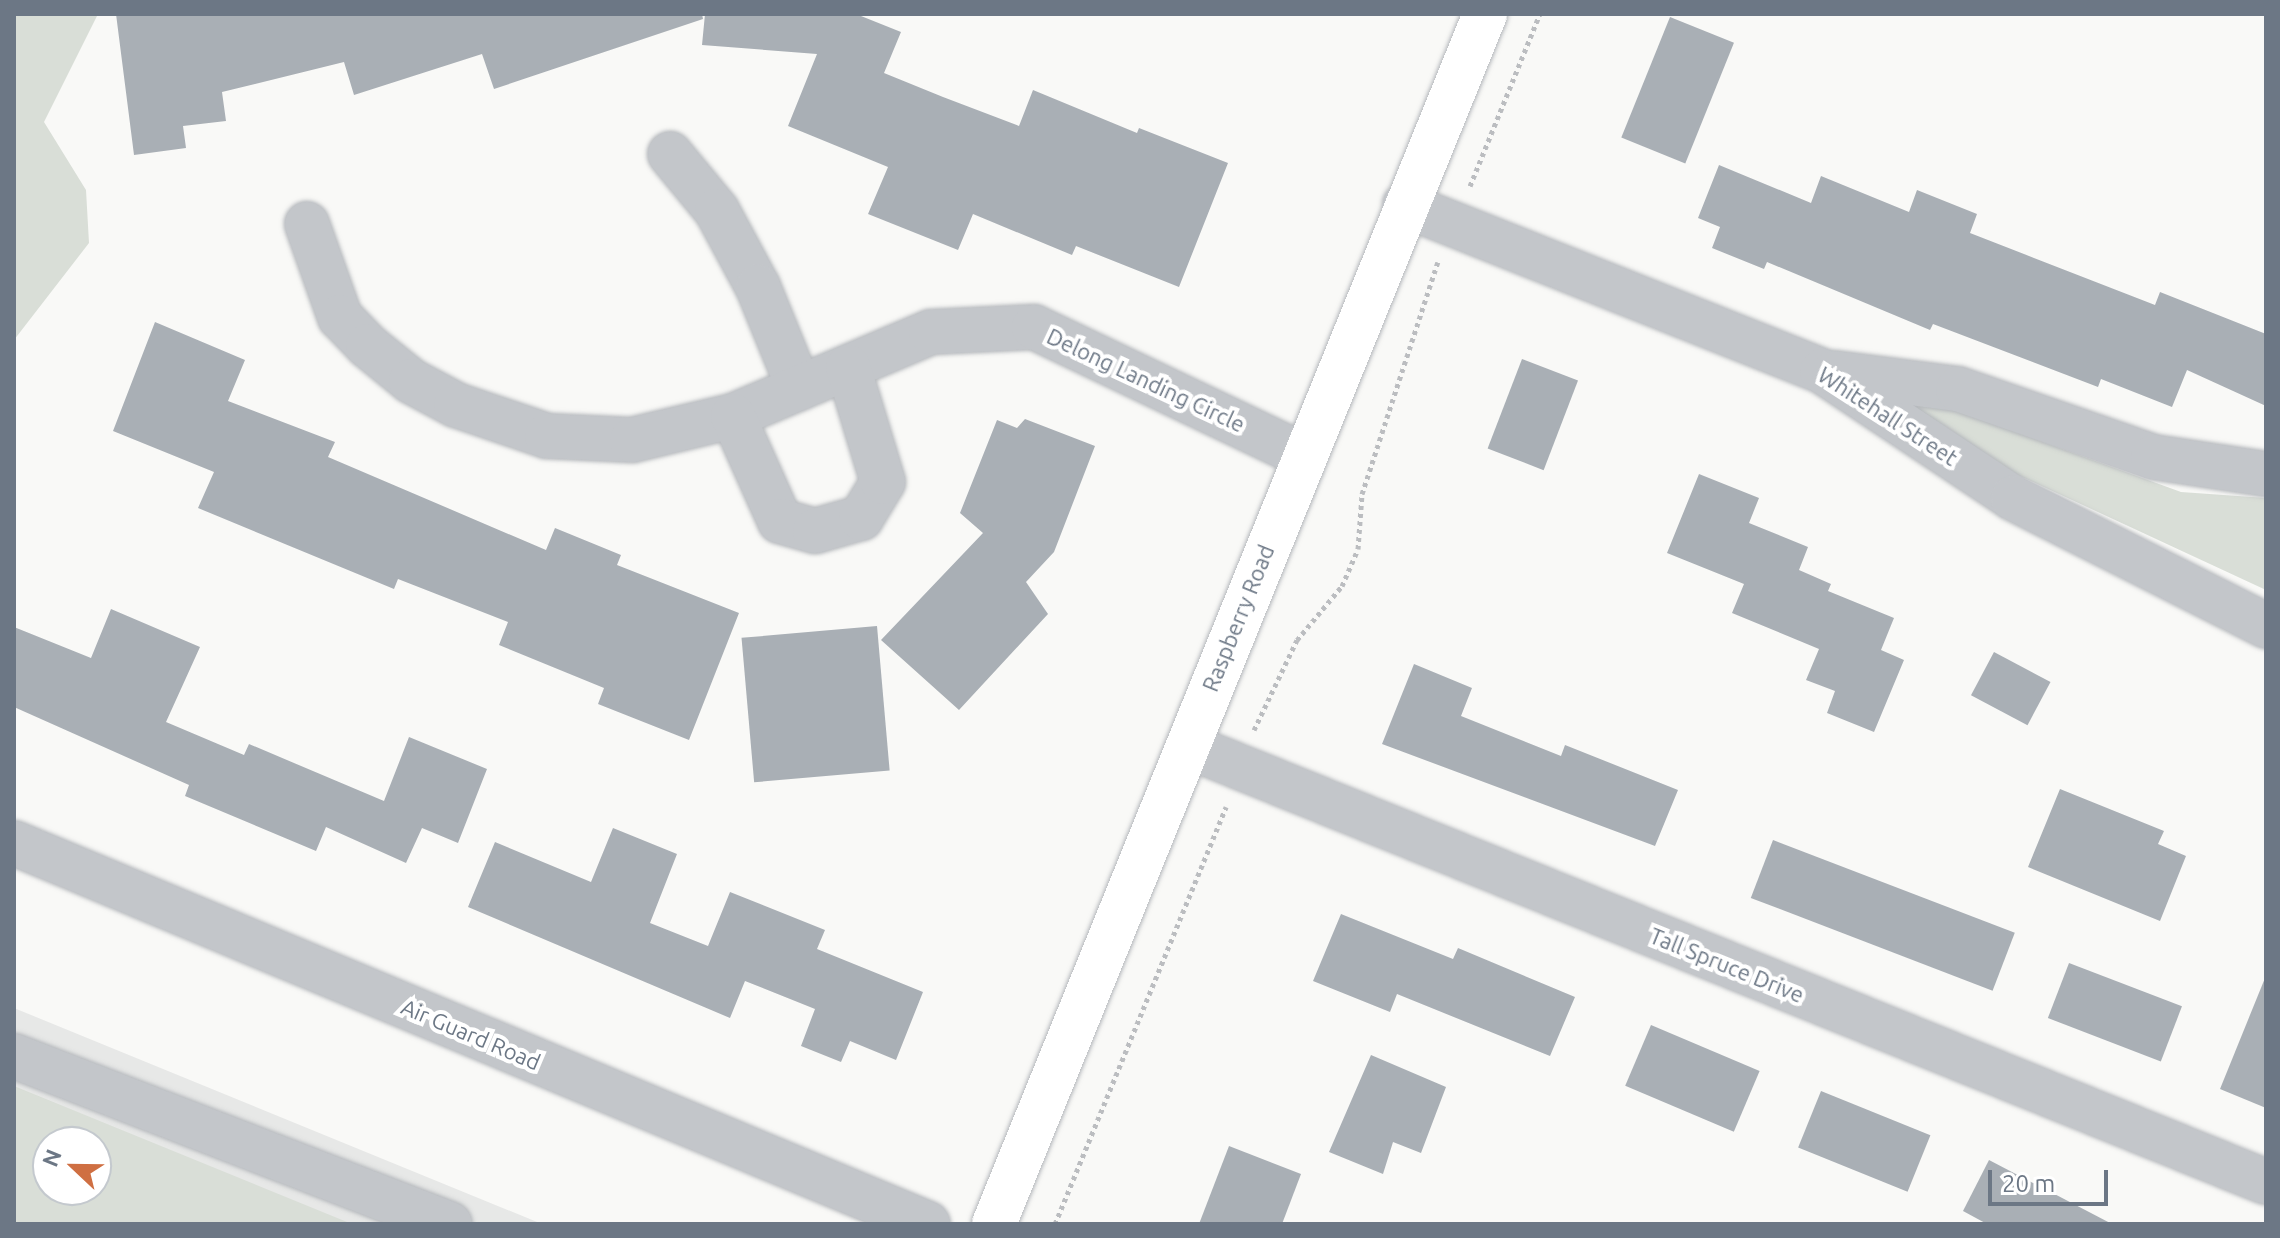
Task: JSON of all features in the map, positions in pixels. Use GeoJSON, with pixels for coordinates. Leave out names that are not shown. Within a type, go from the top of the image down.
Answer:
{"type":"FeatureCollection","features":[{"type":"Feature","properties":{"kind":"main road","name":"Raspberry Road"},"geometry":{"type":"LineString","coordinates":[[994,1224],[1302,455],[1485,14]]}},
{"type":"Feature","properties":{"kind":"street"},"geometry":{"type":"LineString","coordinates":[[670,154],[724,224],[758,287],[799,388]]}},
{"type":"Feature","properties":{"kind":"street","name":"Whitehall Street"},"geometry":{"type":"LineString","coordinates":[[1405,205],[1822,371],[2013,498],[2266,626]]}},
{"type":"Feature","properties":{"kind":"street","name":"Delong Landing Circle"},"geometry":{"type":"LineString","coordinates":[[307,224],[340,317],[411,381],[456,405],[547,436],[632,440],[733,416],[931,332],[1034,327],[1302,455]]}},
{"type":"Feature","properties":{"kind":"street"},"geometry":{"type":"LineString","coordinates":[[733,416],[780,521],[815,531],[861,518],[883,482],[848,367]]}},
{"type":"Feature","properties":{"kind":"street"},"geometry":{"type":"LineString","coordinates":[[1822,371],[1958,389],[2153,457],[2266,474]]}},
{"type":"Feature","properties":{"kind":"street","name":"Tall Spruce Drive"},"geometry":{"type":"LineString","coordinates":[[1188,746],[2266,1182]]}},
{"type":"Feature","properties":{"kind":"street","name":"Air Guard Road"},"geometry":{"type":"LineString","coordinates":[[14,843],[928,1224]]}},
{"type":"Feature","properties":{"kind":"street"},"geometry":{"type":"LineString","coordinates":[[14,1056],[450,1224]]}},
{"type":"Feature","properties":{"kind":"path"},"geometry":{"type":"LineString","coordinates":[[1055,1224],[1242,769],[1263,703],[1297,640],[1342,586],[1358,549],[1362,494],[1454,225],[1540,14]]}},
{"type":"Feature","properties":{"kind":"shaded area"},"geometry":{"type":"Polygon","coordinates":[[[14,14],[98,14],[44,122],[86,190],[89,243],[14,340],[14,14]]]}},
{"type":"Feature","properties":{"kind":"shaded area"},"geometry":{"type":"Polygon","coordinates":[[[1899,390],[2181,492],[2266,498],[2266,590],[1906,423],[1899,390]]]}},
{"type":"Feature","properties":{"kind":"shaded area"},"geometry":{"type":"Polygon","coordinates":[[[14,1008],[542,1224],[14,1224],[14,1008]]]}},
{"type":"Feature","properties":{"kind":"shaded area"},"geometry":{"type":"Polygon","coordinates":[[[14,1086],[112,1126],[32,1126],[32,1206],[112,1206],[112,1126],[352,1224],[14,1224],[14,1086]]]}},
{"type":"Feature","properties":{"kind":"building"},"geometry":{"type":"Polygon","coordinates":[[[116,14],[702,14],[703,19],[494,89],[482,54],[354,95],[344,62],[222,92],[226,121],[183,126],[186,148],[134,155],[116,14]]]}},
{"type":"Feature","properties":{"kind":"building"},"geometry":{"type":"Polygon","coordinates":[[[705,14],[856,14],[901,32],[884,73],[943,97],[1019,126],[1033,90],[1137,133],[1139,128],[1228,163],[1179,287],[1076,246],[1072,255],[973,214],[958,250],[868,214],[888,167],[788,126],[817,54],[702,45],[705,14]]]}},
{"type":"Feature","properties":{"kind":"building"},"geometry":{"type":"Polygon","coordinates":[[[1670,17],[1734,43],[1685,163],[1621,138],[1670,17]]]}},
{"type":"Feature","properties":{"kind":"building"},"geometry":{"type":"Polygon","coordinates":[[[1719,165],[1811,203],[1821,176],[1909,212],[1917,190],[1977,214],[1970,233],[2155,305],[2160,292],[2266,334],[2266,406],[2187,370],[2172,407],[2101,379],[2098,387],[1933,324],[1930,330],[1767,262],[1764,269],[1712,248],[1720,227],[1698,218],[1719,165]]]}},
{"type":"Feature","properties":{"kind":"building"},"geometry":{"type":"Polygon","coordinates":[[[155,322],[245,360],[228,401],[335,442],[328,457],[546,550],[555,528],[621,555],[617,565],[739,613],[689,740],[598,704],[604,688],[499,645],[508,622],[398,579],[394,589],[198,508],[214,472],[113,431],[155,322]]]}},
{"type":"Feature","properties":{"kind":"building"},"geometry":{"type":"Polygon","coordinates":[[[1522,359],[1578,381],[1544,470],[1488,449],[1522,359]]]}},
{"type":"Feature","properties":{"kind":"building"},"geometry":{"type":"Polygon","coordinates":[[[1025,419],[1095,446],[1054,552],[1026,582],[1048,614],[959,710],[881,640],[983,533],[960,513],[997,420],[1017,428],[1025,419]]]}},
{"type":"Feature","properties":{"kind":"building"},"geometry":{"type":"Polygon","coordinates":[[[1699,474],[1759,498],[1749,523],[1808,547],[1799,570],[1831,584],[1828,591],[1894,618],[1881,650],[1904,660],[1874,732],[1827,713],[1835,691],[1806,680],[1819,649],[1732,613],[1744,584],[1667,553],[1699,474]]]}},
{"type":"Feature","properties":{"kind":"building"},"geometry":{"type":"Polygon","coordinates":[[[111,609],[200,647],[166,722],[244,755],[249,744],[384,801],[409,737],[487,769],[458,843],[422,828],[406,863],[326,827],[316,851],[185,796],[189,785],[14,707],[14,627],[91,658],[111,609]]]}},
{"type":"Feature","properties":{"kind":"building"},"geometry":{"type":"Polygon","coordinates":[[[877,626],[890,770],[754,782],[742,638],[877,626]]]}},
{"type":"Feature","properties":{"kind":"building"},"geometry":{"type":"Polygon","coordinates":[[[1994,652],[2051,682],[2028,725],[1971,695],[1994,652]]]}},
{"type":"Feature","properties":{"kind":"building"},"geometry":{"type":"Polygon","coordinates":[[[1414,664],[1472,688],[1461,716],[1561,756],[1565,745],[1678,790],[1655,846],[1382,744],[1414,664]]]}},
{"type":"Feature","properties":{"kind":"building"},"geometry":{"type":"Polygon","coordinates":[[[2060,789],[2164,831],[2158,844],[2186,856],[2160,921],[2028,867],[2060,789]]]}},
{"type":"Feature","properties":{"kind":"building"},"geometry":{"type":"Polygon","coordinates":[[[613,828],[677,854],[650,923],[708,946],[730,892],[825,930],[817,949],[923,992],[896,1060],[850,1041],[841,1062],[801,1046],[815,1009],[745,981],[730,1018],[468,907],[495,842],[591,882],[613,828]]]}},
{"type":"Feature","properties":{"kind":"building"},"geometry":{"type":"Polygon","coordinates":[[[1773,840],[2015,933],[1993,991],[1751,898],[1773,840]]]}},
{"type":"Feature","properties":{"kind":"building"},"geometry":{"type":"Polygon","coordinates":[[[1341,914],[1453,959],[1458,948],[1575,997],[1550,1056],[1397,994],[1390,1012],[1313,981],[1341,914]]]}},
{"type":"Feature","properties":{"kind":"building"},"geometry":{"type":"Polygon","coordinates":[[[2069,963],[2182,1006],[2161,1061],[2048,1018],[2069,963]]]}},
{"type":"Feature","properties":{"kind":"building"},"geometry":{"type":"Polygon","coordinates":[[[2266,978],[2266,1108],[2220,1089],[2266,978]]]}},
{"type":"Feature","properties":{"kind":"building"},"geometry":{"type":"Polygon","coordinates":[[[1651,1025],[1760,1071],[1734,1132],[1625,1086],[1651,1025]]]}},
{"type":"Feature","properties":{"kind":"building"},"geometry":{"type":"Polygon","coordinates":[[[1371,1055],[1446,1087],[1421,1153],[1393,1142],[1383,1174],[1329,1152],[1371,1055]]]}},
{"type":"Feature","properties":{"kind":"building"},"geometry":{"type":"Polygon","coordinates":[[[1821,1091],[1930,1135],[1908,1192],[1798,1148],[1821,1091]]]}},
{"type":"Feature","properties":{"kind":"building"},"geometry":{"type":"Polygon","coordinates":[[[1229,1146],[1301,1174],[1282,1224],[1199,1224],[1229,1146]]]}},
{"type":"Feature","properties":{"kind":"building"},"geometry":{"type":"Polygon","coordinates":[[[1989,1160],[2112,1224],[1987,1224],[1963,1211],[1989,1160]]]}}]}
